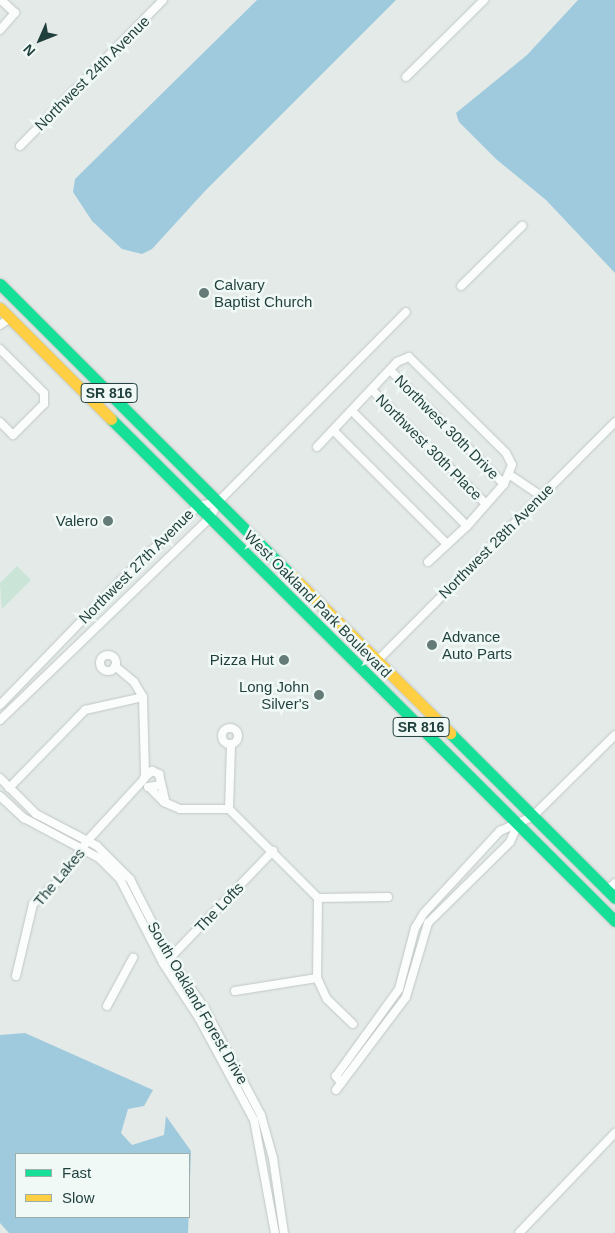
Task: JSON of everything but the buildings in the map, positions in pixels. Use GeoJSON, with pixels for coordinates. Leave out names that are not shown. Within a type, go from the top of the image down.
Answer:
{"type":"FeatureCollection","features":[{"type":"Feature","properties":{"kind":"main road","name":"West Oakland Park Boulevard"},"geometry":{"type":"LineString","coordinates":[[0,284],[533,816],[612,890]]}},
{"type":"Feature","properties":{"kind":"main road"},"geometry":{"type":"LineString","coordinates":[[3,311],[16,300]]}},
{"type":"Feature","properties":{"kind":"main road"},"geometry":{"type":"LineString","coordinates":[[3,311],[18,308],[30,315]]}},
{"type":"Feature","properties":{"kind":"main road","name":"West Oakland Park Boulevard"},"geometry":{"type":"LineString","coordinates":[[3,311],[615,921]]}},
{"type":"Feature","properties":{"kind":"main road"},"geometry":{"type":"LineString","coordinates":[[354,660],[365,664],[377,660]]}},
{"type":"Feature","properties":{"kind":"main road"},"geometry":{"type":"LineString","coordinates":[[369,675],[398,682]]}},
{"type":"Feature","properties":{"kind":"street"},"geometry":{"type":"LineString","coordinates":[[0,30],[15,13],[1,0]]}},
{"type":"Feature","properties":{"kind":"street","name":"Northwest 24th Avenue"},"geometry":{"type":"LineString","coordinates":[[20,146],[164,0]]}},
{"type":"Feature","properties":{"kind":"street"},"geometry":{"type":"LineString","coordinates":[[406,77],[484,0]]}},
{"type":"Feature","properties":{"kind":"street"},"geometry":{"type":"LineString","coordinates":[[461,286],[522,226]]}},
{"type":"Feature","properties":{"kind":"street"},"geometry":{"type":"LineString","coordinates":[[0,325],[3,311]]}},
{"type":"Feature","properties":{"kind":"street"},"geometry":{"type":"LineString","coordinates":[[0,720],[210,518],[218,502],[406,312]]}},
{"type":"Feature","properties":{"kind":"street"},"geometry":{"type":"LineString","coordinates":[[0,349],[44,392],[44,404],[13,435],[0,422]]}},
{"type":"Feature","properties":{"kind":"street"},"geometry":{"type":"LineString","coordinates":[[317,447],[373,391],[397,362],[409,357],[506,453],[512,465],[510,475],[504,484],[467,526],[428,562]]}},
{"type":"Feature","properties":{"kind":"street","name":"Northwest 30th Drive"},"geometry":{"type":"LineString","coordinates":[[390,370],[504,484]]}},
{"type":"Feature","properties":{"kind":"street","name":"Northwest 30th Place"},"geometry":{"type":"LineString","coordinates":[[373,391],[486,504]]}},
{"type":"Feature","properties":{"kind":"street"},"geometry":{"type":"LineString","coordinates":[[353,412],[467,526]]}},
{"type":"Feature","properties":{"kind":"street","name":"Northwest 28th Avenue"},"geometry":{"type":"LineString","coordinates":[[377,660],[615,422]]}},
{"type":"Feature","properties":{"kind":"street"},"geometry":{"type":"LineString","coordinates":[[334,431],[447,544]]}},
{"type":"Feature","properties":{"kind":"street"},"geometry":{"type":"LineString","coordinates":[[510,475],[541,496]]}},
{"type":"Feature","properties":{"kind":"street","name":"Northwest 27th Avenue"},"geometry":{"type":"LineString","coordinates":[[0,705],[198,506],[218,502]]}},
{"type":"Feature","properties":{"kind":"street"},"geometry":{"type":"LineString","coordinates":[[115,666],[134,682],[143,697],[147,780],[170,805],[186,810],[229,809],[318,898],[317,978],[327,999],[353,1024]]}},
{"type":"Feature","properties":{"kind":"street"},"geometry":{"type":"LineString","coordinates":[[9,788],[85,710],[143,697]]}},
{"type":"Feature","properties":{"kind":"street"},"geometry":{"type":"LineString","coordinates":[[518,824],[510,842],[464,885],[427,926],[417,970],[406,997],[339,1087],[336,1076],[399,989],[418,921],[500,831],[533,816],[615,736]]}},
{"type":"Feature","properties":{"kind":"street"},"geometry":{"type":"LineString","coordinates":[[229,809],[231,745]]}},
{"type":"Feature","properties":{"kind":"street"},"geometry":{"type":"LineString","coordinates":[[147,780],[160,776],[160,786],[170,805]]}},
{"type":"Feature","properties":{"kind":"street","name":"South Oakland Forest Drive"},"geometry":{"type":"LineString","coordinates":[[0,778],[41,817],[86,844]]}},
{"type":"Feature","properties":{"kind":"street","name":"The Lakes"},"geometry":{"type":"LineString","coordinates":[[16,976],[33,904],[60,879],[86,844],[131,794],[147,780],[160,786]]}},
{"type":"Feature","properties":{"kind":"street","name":"South Oakland Forest Drive"},"geometry":{"type":"LineString","coordinates":[[0,796],[24,818],[108,854],[130,879],[166,961],[260,1126],[275,1233]]}},
{"type":"Feature","properties":{"kind":"street","name":"The Lofts"},"geometry":{"type":"LineString","coordinates":[[166,961],[273,851]]}},
{"type":"Feature","properties":{"kind":"street"},"geometry":{"type":"LineString","coordinates":[[318,898],[388,897]]}},
{"type":"Feature","properties":{"kind":"street"},"geometry":{"type":"LineString","coordinates":[[418,921],[427,926]]}},
{"type":"Feature","properties":{"kind":"street"},"geometry":{"type":"LineString","coordinates":[[411,945],[421,947]]}},
{"type":"Feature","properties":{"kind":"street"},"geometry":{"type":"LineString","coordinates":[[107,1006],[134,958]]}},
{"type":"Feature","properties":{"kind":"street","name":"South Oakland Forest Drive"},"geometry":{"type":"LineString","coordinates":[[166,961],[205,1009],[221,1039],[260,1126],[273,1158],[284,1233]]}},
{"type":"Feature","properties":{"kind":"street"},"geometry":{"type":"LineString","coordinates":[[236,991],[317,978]]}},
{"type":"Feature","properties":{"kind":"street"},"geometry":{"type":"LineString","coordinates":[[213,1043],[221,1039]]}},
{"type":"Feature","properties":{"kind":"street"},"geometry":{"type":"LineString","coordinates":[[519,1233],[615,1133]]}},
{"type":"Feature","properties":{"kind":"green space"},"geometry":{"type":"Polygon","coordinates":[[[17,566],[31,580],[2,609],[0,583],[17,566]]]}},
{"type":"Feature","properties":{"kind":"water"},"geometry":{"type":"Polygon","coordinates":[[[257,0],[396,0],[205,191],[152,249],[142,254],[122,249],[92,221],[73,192],[75,179],[257,0]]]}},
{"type":"Feature","properties":{"kind":"water"},"geometry":{"type":"Polygon","coordinates":[[[578,0],[615,0],[615,273],[546,200],[496,159],[459,122],[456,113],[527,55],[578,0]]]}},
{"type":"Feature","properties":{"kind":"water"},"geometry":{"type":"Polygon","coordinates":[[[25,1033],[153,1090],[144,1106],[128,1109],[121,1133],[132,1145],[164,1135],[166,1116],[191,1151],[190,1178],[190,1153],[15,1153],[15,1218],[189,1218],[188,1233],[9,1233],[0,1223],[0,1035],[25,1033]]]}},
{"type":"Feature","properties":{"kind":"traffic: fast"},"geometry":{"type":"LineString","coordinates":[[0,284],[290,574]]}},
{"type":"Feature","properties":{"kind":"traffic: fast"},"geometry":{"type":"LineString","coordinates":[[111,419],[615,921]]}},
{"type":"Feature","properties":{"kind":"traffic: fast"},"geometry":{"type":"LineString","coordinates":[[450,733],[615,898]]}},
{"type":"Feature","properties":{"kind":"traffic: slow"},"geometry":{"type":"LineString","coordinates":[[0,308],[111,419]]}},
{"type":"Feature","properties":{"kind":"traffic: slow"},"geometry":{"type":"LineString","coordinates":[[290,574],[450,733]]}},
{"type":"Feature","properties":{"kind":"place","name":"Calvary Baptist Church"},"geometry":{"type":"Point","coordinates":[204,293]}},
{"type":"Feature","properties":{"kind":"place","name":"Valero"},"geometry":{"type":"Point","coordinates":[108,521]}},
{"type":"Feature","properties":{"kind":"place","name":"Advance Auto Parts"},"geometry":{"type":"Point","coordinates":[432,645]}},
{"type":"Feature","properties":{"kind":"place","name":"Pizza Hut"},"geometry":{"type":"Point","coordinates":[284,660]}},
{"type":"Feature","properties":{"kind":"place","name":"Long John Silver's"},"geometry":{"type":"Point","coordinates":[319,695]}}]}
